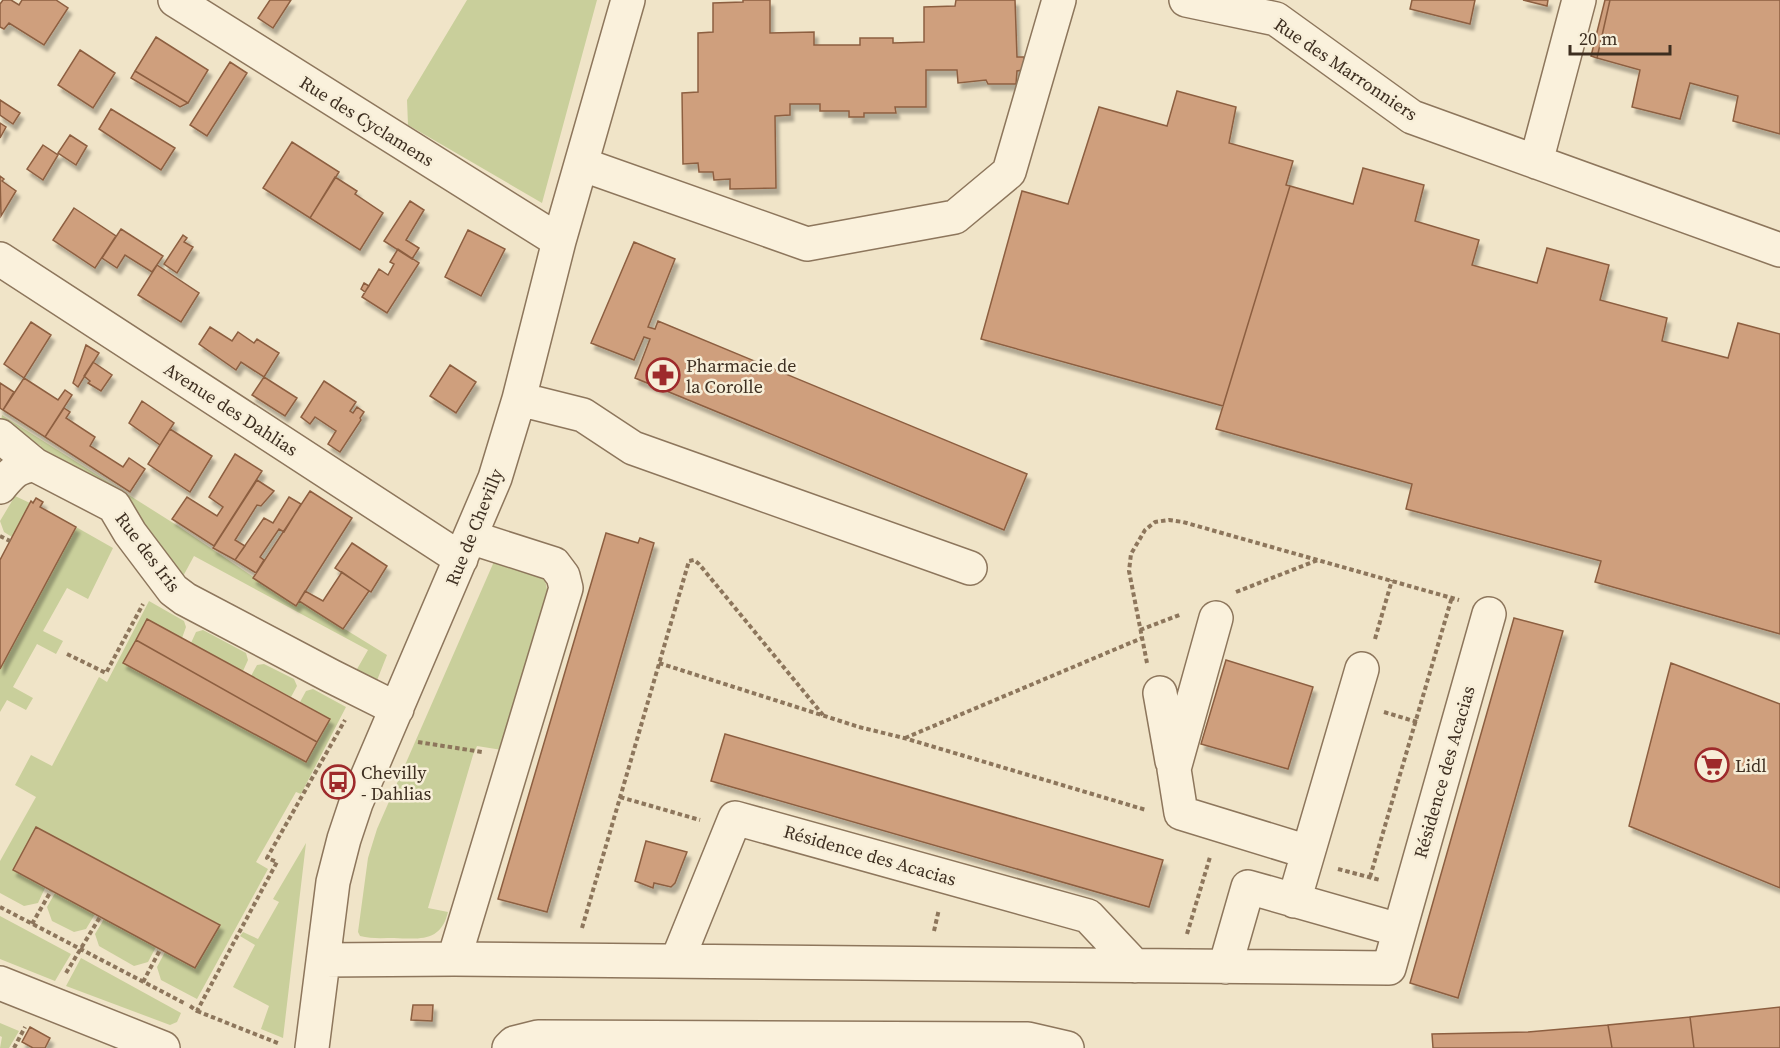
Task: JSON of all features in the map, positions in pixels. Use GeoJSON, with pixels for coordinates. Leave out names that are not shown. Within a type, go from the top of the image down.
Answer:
{"type":"FeatureCollection","features":[{"type":"Feature","properties":{"kind":"street","name":"Rue des Cyclamens"},"geometry":{"type":"LineString","coordinates":[[175,0],[559,241]]}},
{"type":"Feature","properties":{"kind":"street","name":"Rue de Chevilly"},"geometry":{"type":"LineString","coordinates":[[312,1048],[333,882],[344,839],[356,803],[495,478],[519,399],[559,241],[628,0]]}},
{"type":"Feature","properties":{"kind":"street"},"geometry":{"type":"LineString","coordinates":[[581,164],[807,244],[955,217],[1009,172],[1059,0]]}},
{"type":"Feature","properties":{"kind":"street","name":"Rue des Marronniers"},"geometry":{"type":"LineString","coordinates":[[1186,0],[1276,19],[1412,117],[1780,250]]}},
{"type":"Feature","properties":{"kind":"street"},"geometry":{"type":"LineString","coordinates":[[1536,162],[1579,0]]}},
{"type":"Feature","properties":{"kind":"street","name":"Avenue des Dahlias"},"geometry":{"type":"LineString","coordinates":[[0,259],[466,548],[554,564],[563,576],[566,588],[454,959]]}},
{"type":"Feature","properties":{"kind":"street"},"geometry":{"type":"LineString","coordinates":[[519,399],[584,415],[633,448],[970,568]]}},
{"type":"Feature","properties":{"kind":"street","name":"Rue des Iris"},"geometry":{"type":"LineString","coordinates":[[0,436],[35,465],[114,506],[130,533],[173,590],[185,599],[331,676],[391,723]]}},
{"type":"Feature","properties":{"kind":"street"},"geometry":{"type":"LineString","coordinates":[[0,488],[12,472],[23,466],[35,465]]}},
{"type":"Feature","properties":{"kind":"street","name":"Résidence des Acacias"},"geometry":{"type":"LineString","coordinates":[[324,960],[454,959],[1389,968],[1489,614]]}},
{"type":"Feature","properties":{"kind":"street"},"geometry":{"type":"LineString","coordinates":[[1174,769],[1216,618]]}},
{"type":"Feature","properties":{"kind":"street"},"geometry":{"type":"LineString","coordinates":[[1294,901],[1362,669]]}},
{"type":"Feature","properties":{"kind":"street"},"geometry":{"type":"LineString","coordinates":[[1160,693],[1181,813],[1219,824],[1307,856]]}},
{"type":"Feature","properties":{"kind":"street","name":"Résidence des Acacias"},"geometry":{"type":"LineString","coordinates":[[730,829],[735,818],[1088,916],[1136,966]]}},
{"type":"Feature","properties":{"kind":"street"},"geometry":{"type":"LineString","coordinates":[[677,961],[730,829]]}},
{"type":"Feature","properties":{"kind":"street"},"geometry":{"type":"LineString","coordinates":[[1225,966],[1248,887],[1400,930]]}},
{"type":"Feature","properties":{"kind":"street"},"geometry":{"type":"LineString","coordinates":[[0,983],[163,1048]]}},
{"type":"Feature","properties":{"kind":"street"},"geometry":{"type":"LineString","coordinates":[[509,1048],[514,1043],[537,1037],[561,1037],[1028,1039],[1067,1048]]}},
{"type":"Feature","properties":{"kind":"path"},"geometry":{"type":"LineString","coordinates":[[1160,693],[1150,680],[1129,571],[1131,554],[1137,541],[1155,522],[1168,520],[1183,522],[1452,597],[1489,614]]}},
{"type":"Feature","properties":{"kind":"path"},"geometry":{"type":"LineString","coordinates":[[0,536],[10,541]]}},
{"type":"Feature","properties":{"kind":"path"},"geometry":{"type":"LineString","coordinates":[[572,960],[689,561],[694,560],[823,715]]}},
{"type":"Feature","properties":{"kind":"path"},"geometry":{"type":"LineString","coordinates":[[1362,669],[1369,660],[1392,580]]}},
{"type":"Feature","properties":{"kind":"path"},"geometry":{"type":"LineString","coordinates":[[67,654],[106,673],[147,597]]}},
{"type":"Feature","properties":{"kind":"path"},"geometry":{"type":"LineString","coordinates":[[1370,877],[1452,597]]}},
{"type":"Feature","properties":{"kind":"path"},"geometry":{"type":"LineString","coordinates":[[904,738],[1142,638]]}},
{"type":"Feature","properties":{"kind":"path"},"geometry":{"type":"LineString","coordinates":[[659,663],[823,715],[1169,816],[1181,813]]}},
{"type":"Feature","properties":{"kind":"path"},"geometry":{"type":"LineString","coordinates":[[1352,703],[1455,732]]}},
{"type":"Feature","properties":{"kind":"path"},"geometry":{"type":"LineString","coordinates":[[197,1011],[277,862],[267,858],[347,717]]}},
{"type":"Feature","properties":{"kind":"path"},"geometry":{"type":"LineString","coordinates":[[391,723],[515,757]]}},
{"type":"Feature","properties":{"kind":"path"},"geometry":{"type":"LineString","coordinates":[[620,797],[730,829]]}},
{"type":"Feature","properties":{"kind":"path"},"geometry":{"type":"LineString","coordinates":[[1178,966],[1219,824]]}},
{"type":"Feature","properties":{"kind":"path"},"geometry":{"type":"LineString","coordinates":[[1307,856],[1412,888]]}},
{"type":"Feature","properties":{"kind":"path"},"geometry":{"type":"LineString","coordinates":[[32,924],[51,891]]}},
{"type":"Feature","properties":{"kind":"path"},"geometry":{"type":"LineString","coordinates":[[0,907],[184,1003]]}},
{"type":"Feature","properties":{"kind":"path"},"geometry":{"type":"LineString","coordinates":[[50,1003],[100,917]]}},
{"type":"Feature","properties":{"kind":"path"},"geometry":{"type":"LineString","coordinates":[[143,982],[160,950]]}},
{"type":"Feature","properties":{"kind":"path"},"geometry":{"type":"LineString","coordinates":[[190,1006],[197,1011],[282,1045],[282,1048]]}},
{"type":"Feature","properties":{"kind":"green space"},"geometry":{"type":"Polygon","coordinates":[[[467,0],[597,0],[542,203],[408,125],[407,100],[467,0]]]}},
{"type":"Feature","properties":{"kind":"green space"},"geometry":{"type":"Polygon","coordinates":[[[2,415],[178,526],[295,605],[299,601],[387,655],[374,688],[353,676],[368,650],[194,556],[181,580],[37,455],[41,446],[0,427],[2,415]]]}},
{"type":"Feature","properties":{"kind":"green space"},"geometry":{"type":"Polygon","coordinates":[[[15,496],[30,503],[12,537],[4,532],[0,521],[15,496]]]}},
{"type":"Feature","properties":{"kind":"green space"},"geometry":{"type":"Polygon","coordinates":[[[76,527],[113,548],[88,599],[67,588],[43,631],[63,641],[56,654],[37,644],[13,687],[33,698],[26,710],[7,700],[0,712],[0,669],[76,527]]]}},
{"type":"Feature","properties":{"kind":"green space"},"geometry":{"type":"Polygon","coordinates":[[[496,557],[544,575],[548,594],[502,750],[477,746],[473,755],[428,908],[448,912],[445,922],[435,934],[428,937],[412,939],[360,936],[358,932],[368,858],[377,829],[496,557]]]}},
{"type":"Feature","properties":{"kind":"green space"},"geometry":{"type":"Polygon","coordinates":[[[149,601],[184,621],[186,627],[182,638],[147,619],[123,663],[306,762],[330,719],[300,702],[306,691],[313,689],[346,707],[301,794],[296,792],[256,862],[268,869],[197,999],[161,980],[157,967],[165,952],[195,968],[219,924],[36,827],[13,870],[45,888],[38,903],[24,906],[0,893],[0,861],[36,797],[15,785],[31,755],[52,766],[99,677],[107,682],[149,601]]]}},
{"type":"Feature","properties":{"kind":"green space"},"geometry":{"type":"Polygon","coordinates":[[[203,630],[246,653],[248,660],[243,671],[191,643],[196,632],[203,630]]]}},
{"type":"Feature","properties":{"kind":"green space"},"geometry":{"type":"Polygon","coordinates":[[[264,664],[294,679],[297,686],[291,697],[251,676],[257,665],[264,664]]]}},
{"type":"Feature","properties":{"kind":"green space"},"geometry":{"type":"Polygon","coordinates":[[[306,843],[283,1038],[261,1029],[269,1006],[233,987],[255,945],[240,936],[243,932],[258,939],[279,902],[273,899],[306,843]]]}},
{"type":"Feature","properties":{"kind":"green space"},"geometry":{"type":"Polygon","coordinates":[[[55,893],[95,914],[86,929],[74,932],[52,921],[47,907],[55,893]]]}},
{"type":"Feature","properties":{"kind":"green space"},"geometry":{"type":"Polygon","coordinates":[[[0,916],[71,954],[55,981],[0,959],[0,916]]]}},
{"type":"Feature","properties":{"kind":"green space"},"geometry":{"type":"Polygon","coordinates":[[[104,919],[156,947],[148,962],[134,966],[99,946],[95,934],[104,919]]]}},
{"type":"Feature","properties":{"kind":"green space"},"geometry":{"type":"Polygon","coordinates":[[[81,958],[181,1013],[177,1022],[170,1025],[66,986],[81,958]]]}},
{"type":"Feature","properties":{"kind":"green space"},"geometry":{"type":"Polygon","coordinates":[[[0,1023],[19,1031],[9,1048],[0,1048],[2,1037],[0,1036],[0,1023]]]}},
{"type":"Feature","properties":{"kind":"building"},"geometry":{"type":"Polygon","coordinates":[[[3,0],[11,0],[19,5],[22,0],[56,0],[68,8],[44,45],[9,23],[4,29],[0,27],[0,4],[3,0]]]}},
{"type":"Feature","properties":{"kind":"building"},"geometry":{"type":"Polygon","coordinates":[[[270,0],[291,0],[273,28],[258,18],[270,0]]]}},
{"type":"Feature","properties":{"kind":"building"},"geometry":{"type":"Polygon","coordinates":[[[743,0],[770,0],[770,33],[814,32],[814,45],[860,45],[860,38],[893,38],[893,43],[924,42],[924,7],[955,6],[956,0],[1015,0],[1017,57],[1024,57],[1023,70],[1017,71],[1016,84],[988,84],[986,80],[958,83],[957,70],[926,70],[926,107],[895,107],[896,113],[864,113],[864,117],[849,117],[849,111],[820,111],[820,104],[790,104],[790,115],[775,116],[776,188],[730,189],[730,179],[714,180],[713,172],[699,172],[698,163],[683,164],[682,93],[698,92],[698,33],[713,32],[713,3],[743,2],[743,0]]]}},
{"type":"Feature","properties":{"kind":"building"},"geometry":{"type":"Polygon","coordinates":[[[1412,0],[1475,0],[1470,24],[1410,9],[1412,0]]]}},
{"type":"Feature","properties":{"kind":"building"},"geometry":{"type":"Polygon","coordinates":[[[1523,0],[1548,0],[1547,6],[1523,0]]]}},
{"type":"Feature","properties":{"kind":"building"},"geometry":{"type":"Polygon","coordinates":[[[1605,0],[1610,0],[1597,58],[1591,56],[1605,0]]]}},
{"type":"Feature","properties":{"kind":"building"},"geometry":{"type":"Polygon","coordinates":[[[1610,0],[1780,0],[1780,134],[1733,121],[1738,96],[1690,83],[1680,119],[1632,107],[1640,70],[1597,58],[1610,0]]]}},
{"type":"Feature","properties":{"kind":"building"},"geometry":{"type":"Polygon","coordinates":[[[156,37],[208,70],[188,103],[135,71],[156,37]]]}},
{"type":"Feature","properties":{"kind":"building"},"geometry":{"type":"Polygon","coordinates":[[[80,50],[115,73],[93,108],[58,85],[80,50]]]}},
{"type":"Feature","properties":{"kind":"building"},"geometry":{"type":"Polygon","coordinates":[[[230,62],[247,73],[207,136],[190,125],[230,62]]]}},
{"type":"Feature","properties":{"kind":"building"},"geometry":{"type":"Polygon","coordinates":[[[135,71],[188,103],[180,107],[131,78],[135,71]]]}},
{"type":"Feature","properties":{"kind":"building"},"geometry":{"type":"Polygon","coordinates":[[[1177,91],[1236,107],[1229,143],[1293,161],[1286,185],[1290,186],[1223,406],[981,339],[1022,191],[1068,204],[1099,107],[1167,126],[1177,91]]]}},
{"type":"Feature","properties":{"kind":"building"},"geometry":{"type":"Polygon","coordinates":[[[0,100],[20,113],[13,124],[0,115],[0,100]]]}},
{"type":"Feature","properties":{"kind":"building"},"geometry":{"type":"Polygon","coordinates":[[[111,109],[175,148],[161,170],[99,129],[111,109]]]}},
{"type":"Feature","properties":{"kind":"building"},"geometry":{"type":"Polygon","coordinates":[[[0,123],[6,127],[0,138],[0,123]]]}},
{"type":"Feature","properties":{"kind":"building"},"geometry":{"type":"Polygon","coordinates":[[[70,135],[87,146],[76,165],[58,153],[70,135]]]}},
{"type":"Feature","properties":{"kind":"building"},"geometry":{"type":"Polygon","coordinates":[[[292,142],[339,172],[310,218],[263,188],[292,142]]]}},
{"type":"Feature","properties":{"kind":"building"},"geometry":{"type":"Polygon","coordinates":[[[43,145],[58,155],[43,180],[27,169],[43,145]]]}},
{"type":"Feature","properties":{"kind":"building"},"geometry":{"type":"Polygon","coordinates":[[[1363,168],[1424,185],[1415,221],[1479,240],[1472,265],[1537,283],[1547,248],[1609,265],[1600,300],[1667,318],[1662,341],[1728,358],[1738,323],[1780,334],[1780,634],[1595,582],[1601,561],[1406,509],[1412,484],[1216,429],[1290,186],[1353,204],[1363,168]]]}},
{"type":"Feature","properties":{"kind":"building"},"geometry":{"type":"Polygon","coordinates":[[[0,176],[4,179],[2,181],[16,191],[1,216],[0,176]]]}},
{"type":"Feature","properties":{"kind":"building"},"geometry":{"type":"Polygon","coordinates":[[[335,177],[357,191],[355,194],[383,213],[360,250],[310,218],[335,177]]]}},
{"type":"Feature","properties":{"kind":"building"},"geometry":{"type":"Polygon","coordinates":[[[410,201],[424,210],[406,240],[419,248],[412,259],[384,241],[410,201]]]}},
{"type":"Feature","properties":{"kind":"building"},"geometry":{"type":"Polygon","coordinates":[[[74,208],[116,236],[95,268],[53,240],[74,208]]]}},
{"type":"Feature","properties":{"kind":"building"},"geometry":{"type":"Polygon","coordinates":[[[121,229],[163,256],[152,272],[125,255],[117,268],[102,258],[121,229]]]}},
{"type":"Feature","properties":{"kind":"building"},"geometry":{"type":"Polygon","coordinates":[[[468,230],[505,249],[481,296],[445,277],[468,230]]]}},
{"type":"Feature","properties":{"kind":"building"},"geometry":{"type":"Polygon","coordinates":[[[183,235],[187,238],[184,242],[193,247],[177,273],[164,264],[183,235]]]}},
{"type":"Feature","properties":{"kind":"building"},"geometry":{"type":"Polygon","coordinates":[[[634,242],[675,259],[648,327],[655,329],[658,321],[1027,474],[1004,530],[635,378],[650,339],[644,337],[634,360],[591,343],[634,242]]]}},
{"type":"Feature","properties":{"kind":"building"},"geometry":{"type":"Polygon","coordinates":[[[398,249],[419,263],[387,313],[362,297],[379,269],[388,275],[394,264],[390,262],[398,249]]]}},
{"type":"Feature","properties":{"kind":"building"},"geometry":{"type":"Polygon","coordinates":[[[157,265],[199,293],[181,322],[138,295],[157,265]]]}},
{"type":"Feature","properties":{"kind":"building"},"geometry":{"type":"Polygon","coordinates":[[[364,283],[369,286],[365,292],[361,289],[364,283]]]}},
{"type":"Feature","properties":{"kind":"building"},"geometry":{"type":"Polygon","coordinates":[[[31,322],[51,335],[24,378],[4,364],[31,322]]]}},
{"type":"Feature","properties":{"kind":"building"},"geometry":{"type":"Polygon","coordinates":[[[210,327],[232,341],[238,332],[254,343],[257,339],[279,353],[264,377],[241,362],[236,370],[199,344],[210,327]]]}},
{"type":"Feature","properties":{"kind":"building"},"geometry":{"type":"Polygon","coordinates":[[[86,345],[99,353],[78,387],[73,383],[86,345]]]}},
{"type":"Feature","properties":{"kind":"building"},"geometry":{"type":"Polygon","coordinates":[[[93,362],[112,375],[101,391],[88,383],[90,381],[84,376],[93,362]]]}},
{"type":"Feature","properties":{"kind":"building"},"geometry":{"type":"Polygon","coordinates":[[[450,365],[476,382],[456,413],[430,396],[450,365]]]}},
{"type":"Feature","properties":{"kind":"building"},"geometry":{"type":"Polygon","coordinates":[[[264,377],[297,398],[285,416],[252,395],[264,377]]]}},
{"type":"Feature","properties":{"kind":"building"},"geometry":{"type":"Polygon","coordinates":[[[24,378],[58,400],[65,390],[72,395],[45,437],[3,410],[24,378]]]}},
{"type":"Feature","properties":{"kind":"building"},"geometry":{"type":"Polygon","coordinates":[[[324,381],[356,402],[350,411],[353,413],[357,407],[364,412],[340,452],[328,444],[336,431],[315,417],[310,424],[301,417],[324,381]]]}},
{"type":"Feature","properties":{"kind":"building"},"geometry":{"type":"Polygon","coordinates":[[[0,383],[14,392],[3,410],[0,408],[0,383]]]}},
{"type":"Feature","properties":{"kind":"building"},"geometry":{"type":"Polygon","coordinates":[[[142,401],[174,423],[160,445],[129,423],[142,401]]]}},
{"type":"Feature","properties":{"kind":"building"},"geometry":{"type":"Polygon","coordinates":[[[64,408],[70,412],[66,418],[95,437],[90,446],[123,467],[129,458],[145,469],[130,492],[45,437],[64,408]]]}},
{"type":"Feature","properties":{"kind":"building"},"geometry":{"type":"Polygon","coordinates":[[[170,429],[212,456],[190,492],[148,464],[170,429]]]}},
{"type":"Feature","properties":{"kind":"building"},"geometry":{"type":"Polygon","coordinates":[[[235,454],[262,471],[214,546],[172,519],[187,497],[217,516],[223,507],[209,497],[235,454]]]}},
{"type":"Feature","properties":{"kind":"building"},"geometry":{"type":"Polygon","coordinates":[[[257,480],[274,491],[261,506],[257,505],[235,540],[245,546],[235,560],[213,548],[257,480]]]}},
{"type":"Feature","properties":{"kind":"building"},"geometry":{"type":"Polygon","coordinates":[[[310,491],[352,518],[296,606],[253,578],[310,491]]]}},
{"type":"Feature","properties":{"kind":"building"},"geometry":{"type":"Polygon","coordinates":[[[289,497],[301,504],[284,532],[279,529],[260,557],[264,560],[256,573],[235,560],[264,518],[273,523],[289,497]]]}},
{"type":"Feature","properties":{"kind":"building"},"geometry":{"type":"Polygon","coordinates":[[[36,498],[43,502],[40,507],[76,527],[0,669],[0,560],[31,501],[33,503],[36,498]]]}},
{"type":"Feature","properties":{"kind":"building"},"geometry":{"type":"Polygon","coordinates":[[[606,533],[638,543],[640,538],[654,543],[547,912],[498,899],[606,533]]]}},
{"type":"Feature","properties":{"kind":"building"},"geometry":{"type":"Polygon","coordinates":[[[352,543],[387,566],[371,592],[335,568],[352,543]]]}},
{"type":"Feature","properties":{"kind":"building"},"geometry":{"type":"Polygon","coordinates":[[[342,572],[369,591],[343,629],[299,601],[305,591],[323,601],[342,572]]]}},
{"type":"Feature","properties":{"kind":"building"},"geometry":{"type":"Polygon","coordinates":[[[1514,618],[1563,631],[1458,998],[1410,983],[1514,618]]]}},
{"type":"Feature","properties":{"kind":"building"},"geometry":{"type":"Polygon","coordinates":[[[147,619],[330,719],[317,742],[136,640],[147,619]]]}},
{"type":"Feature","properties":{"kind":"building"},"geometry":{"type":"Polygon","coordinates":[[[136,640],[317,742],[306,762],[123,663],[136,640]]]}},
{"type":"Feature","properties":{"kind":"building"},"geometry":{"type":"Polygon","coordinates":[[[1226,660],[1313,687],[1288,769],[1201,744],[1226,660]]]}},
{"type":"Feature","properties":{"kind":"building","name":"Lidl"},"geometry":{"type":"Polygon","coordinates":[[[1671,663],[1780,704],[1780,888],[1629,826],[1671,663]]]}},
{"type":"Feature","properties":{"kind":"building"},"geometry":{"type":"Polygon","coordinates":[[[725,734],[1163,860],[1149,907],[711,781],[725,734]]]}},
{"type":"Feature","properties":{"kind":"building"},"geometry":{"type":"Polygon","coordinates":[[[36,827],[220,925],[195,968],[13,870],[36,827]]]}},
{"type":"Feature","properties":{"kind":"building"},"geometry":{"type":"Polygon","coordinates":[[[646,841],[687,852],[675,883],[671,887],[654,883],[653,888],[635,881],[646,841]]]}},
{"type":"Feature","properties":{"kind":"building"},"geometry":{"type":"Polygon","coordinates":[[[413,1005],[433,1005],[432,1021],[411,1020],[413,1005]]]}},
{"type":"Feature","properties":{"kind":"building"},"geometry":{"type":"Polygon","coordinates":[[[1780,1007],[1780,1048],[1694,1048],[1690,1017],[1780,1007]]]}},
{"type":"Feature","properties":{"kind":"building"},"geometry":{"type":"Polygon","coordinates":[[[1690,1017],[1694,1048],[1612,1048],[1608,1025],[1690,1017]]]}},
{"type":"Feature","properties":{"kind":"building"},"geometry":{"type":"Polygon","coordinates":[[[1608,1025],[1612,1048],[1433,1048],[1432,1034],[1528,1032],[1608,1025]]]}},
{"type":"Feature","properties":{"kind":"building"},"geometry":{"type":"Polygon","coordinates":[[[30,1027],[50,1038],[45,1048],[33,1048],[22,1042],[30,1027]]]}},
{"type":"Feature","properties":{"kind":"place","name":"Pharmacie de la Corolle"},"geometry":{"type":"Point","coordinates":[663,375]}},
{"type":"Feature","properties":{"kind":"place","name":"Lidl"},"geometry":{"type":"Point","coordinates":[1712,765]}},
{"type":"Feature","properties":{"kind":"place","name":"Chevilly - Dahlias"},"geometry":{"type":"Point","coordinates":[338,782]}}]}
